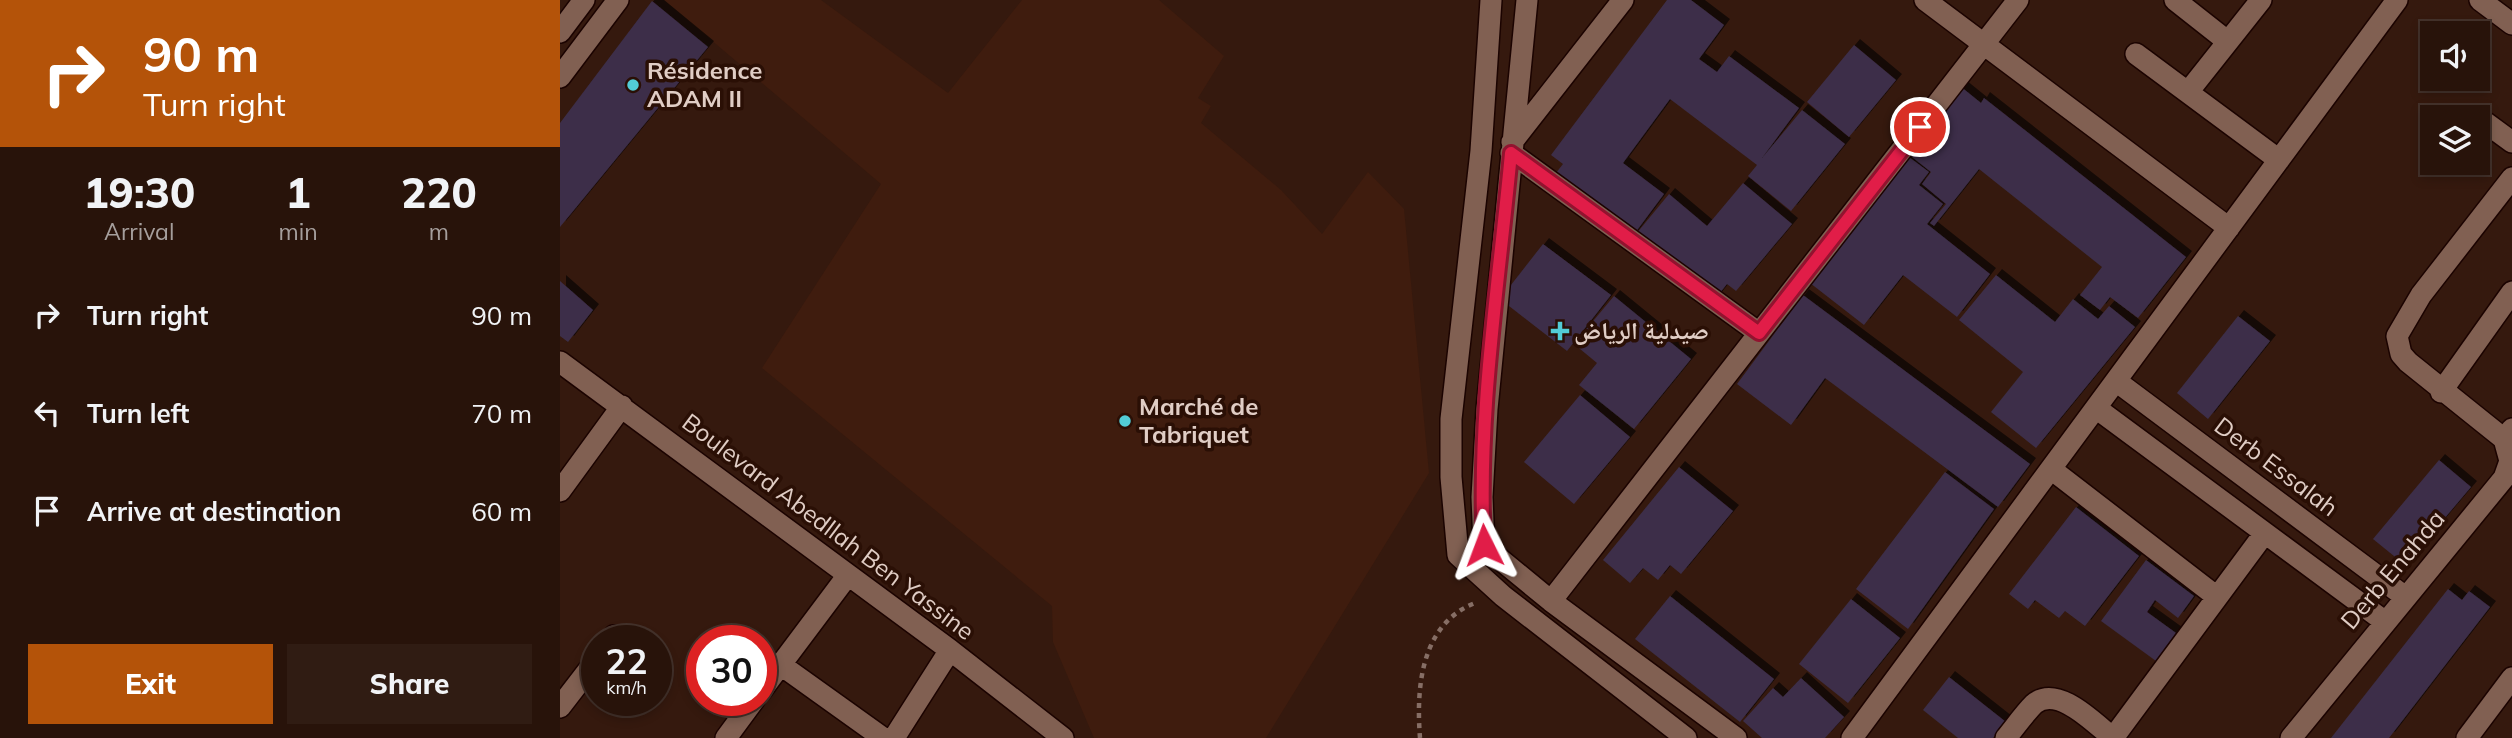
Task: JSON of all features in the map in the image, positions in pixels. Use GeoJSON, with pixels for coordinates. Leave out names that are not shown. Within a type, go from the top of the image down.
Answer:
{"type":"FeatureCollection","features":[{"type":"Feature","properties":{"kind":"street"},"geometry":{"type":"LineString","coordinates":[[560,32],[584,0]]}},
{"type":"Feature","properties":{"kind":"street"},"geometry":{"type":"LineString","coordinates":[[560,77],[618,0]]}},
{"type":"Feature","properties":{"kind":"street"},"geometry":{"type":"LineString","coordinates":[[1492,0],[1481,151],[1451,419],[1451,477],[1458,555],[1503,596],[1686,738]]}},
{"type":"Feature","properties":{"kind":"street"},"geometry":{"type":"LineString","coordinates":[[1527,0],[1487,409],[1482,496],[1484,545],[1551,601],[1736,738]]}},
{"type":"Feature","properties":{"kind":"street"},"geometry":{"type":"LineString","coordinates":[[1512,148],[1623,0]]}},
{"type":"Feature","properties":{"kind":"street"},"geometry":{"type":"LineString","coordinates":[[1925,0],[2229,228]]}},
{"type":"Feature","properties":{"kind":"street"},"geometry":{"type":"LineString","coordinates":[[1551,601],[2018,0]]}},
{"type":"Feature","properties":{"kind":"street"},"geometry":{"type":"LineString","coordinates":[[2175,0],[2227,41]]}},
{"type":"Feature","properties":{"kind":"street"},"geometry":{"type":"LineString","coordinates":[[2188,92],[2261,0]]}},
{"type":"Feature","properties":{"kind":"street"},"geometry":{"type":"LineString","coordinates":[[1853,738],[2398,0]]}},
{"type":"Feature","properties":{"kind":"street"},"geometry":{"type":"LineString","coordinates":[[2490,3],[2512,24]]}},
{"type":"Feature","properties":{"kind":"street"},"geometry":{"type":"LineString","coordinates":[[2136,54],[2279,160]]}},
{"type":"Feature","properties":{"kind":"street"},"geometry":{"type":"LineString","coordinates":[[2490,126],[2512,142]]}},
{"type":"Feature","properties":{"kind":"street"},"geometry":{"type":"LineString","coordinates":[[1512,148],[1759,333]]}},
{"type":"Feature","properties":{"kind":"street"},"geometry":{"type":"LineString","coordinates":[[2508,434],[2441,392],[2401,354],[2398,336],[2421,295],[2512,178]]}},
{"type":"Feature","properties":{"kind":"street"},"geometry":{"type":"LineString","coordinates":[[2441,392],[2512,292]]}},
{"type":"Feature","properties":{"kind":"street","name":"Boulevard Abedllah Ben Yassine"},"geometry":{"type":"LineString","coordinates":[[560,362],[950,650],[1063,738]]}},
{"type":"Feature","properties":{"kind":"street","name":"Derb Essalah"},"geometry":{"type":"LineString","coordinates":[[2116,381],[2404,596]]}},
{"type":"Feature","properties":{"kind":"street"},"geometry":{"type":"LineString","coordinates":[[560,491],[622,406]]}},
{"type":"Feature","properties":{"kind":"street"},"geometry":{"type":"LineString","coordinates":[[2096,408],[2384,621]]}},
{"type":"Feature","properties":{"kind":"street","name":"Derb Enahda"},"geometry":{"type":"LineString","coordinates":[[2291,738],[2404,596],[2504,478],[2510,461],[2508,434]]}},
{"type":"Feature","properties":{"kind":"street"},"geometry":{"type":"LineString","coordinates":[[2051,469],[2217,597]]}},
{"type":"Feature","properties":{"kind":"street"},"geometry":{"type":"LineString","coordinates":[[2006,738],[2034,705],[2043,699],[2052,698],[2080,712],[2113,738],[2264,534]]}},
{"type":"Feature","properties":{"kind":"street"},"geometry":{"type":"LineString","coordinates":[[1458,555],[1484,545]]}},
{"type":"Feature","properties":{"kind":"street"},"geometry":{"type":"LineString","coordinates":[[777,670],[848,575]]}},
{"type":"Feature","properties":{"kind":"street"},"geometry":{"type":"LineString","coordinates":[[894,738],[950,650]]}},
{"type":"Feature","properties":{"kind":"street"},"geometry":{"type":"LineString","coordinates":[[781,665],[883,738]]}},
{"type":"Feature","properties":{"kind":"street"},"geometry":{"type":"LineString","coordinates":[[2467,738],[2512,678]]}},
{"type":"Feature","properties":{"kind":"street"},"geometry":{"type":"LineString","coordinates":[[560,707],[581,680]]}},
{"type":"Feature","properties":{"kind":"street"},"geometry":{"type":"LineString","coordinates":[[726,738],[742,716]]}},
{"type":"Feature","properties":{"kind":"path"},"geometry":{"type":"LineString","coordinates":[[1420,738],[1421,686],[1436,633],[1449,617],[1461,609],[1503,596]]}},
{"type":"Feature","properties":{"kind":"shaded area","name":"Marché de Tabriquet"},"geometry":{"type":"Polygon","coordinates":[[[664,0],[821,0],[948,93],[1022,0],[1159,0],[1224,56],[1198,98],[1211,106],[1201,123],[1281,190],[1322,234],[1368,172],[1404,209],[1429,473],[1266,738],[1094,738],[1053,642],[1052,606],[762,368],[881,184],[664,0]]]}},
{"type":"Feature","properties":{"kind":"building"},"geometry":{"type":"Polygon","coordinates":[[[1667,0],[1691,0],[1724,25],[1699,59],[1717,72],[1729,56],[1799,108],[1762,158],[1802,110],[1845,144],[1791,211],[1748,176],[1757,165],[1670,99],[1623,163],[1664,194],[1632,237],[1552,178],[1563,164],[1551,155],[1667,0]]]}},
{"type":"Feature","properties":{"kind":"building","name":"Résidence ADAM II"},"geometry":{"type":"Polygon","coordinates":[[[652,1],[708,47],[560,227],[560,123],[652,1]]]}},
{"type":"Feature","properties":{"kind":"building"},"geometry":{"type":"Polygon","coordinates":[[[1854,45],[1896,80],[1849,137],[1807,102],[1854,45]]]}},
{"type":"Feature","properties":{"kind":"building"},"geometry":{"type":"Polygon","coordinates":[[[1960,86],[1981,103],[1984,98],[2186,257],[2138,318],[2110,297],[2100,310],[2080,295],[2102,267],[1979,169],[1934,226],[1930,223],[1946,204],[1922,184],[1931,172],[1907,153],[1960,86]]]}},
{"type":"Feature","properties":{"kind":"building"},"geometry":{"type":"Polygon","coordinates":[[[1909,157],[1929,172],[1919,185],[1943,204],[1927,224],[1990,274],[1957,317],[1903,275],[1864,325],[1810,283],[1909,157]]]}},
{"type":"Feature","properties":{"kind":"building"},"geometry":{"type":"Polygon","coordinates":[[[1743,183],[1792,224],[1736,291],[1727,284],[1715,299],[1636,234],[1669,194],[1707,226],[1743,183]]]}},
{"type":"Feature","properties":{"kind":"building"},"geometry":{"type":"Polygon","coordinates":[[[1543,244],[1611,295],[1567,351],[1500,299],[1543,244]]]}},
{"type":"Feature","properties":{"kind":"building"},"geometry":{"type":"Polygon","coordinates":[[[1996,275],[2055,322],[2073,299],[2098,319],[2109,306],[2135,327],[2036,448],[1991,412],[2023,372],[1959,320],[1996,275]]]}},
{"type":"Feature","properties":{"kind":"building"},"geometry":{"type":"Polygon","coordinates":[[[560,281],[593,310],[568,342],[560,336],[560,281]]]}},
{"type":"Feature","properties":{"kind":"building"},"geometry":{"type":"Polygon","coordinates":[[[1803,295],[2030,464],[1998,507],[1825,378],[1791,425],[1737,384],[1803,295]]]}},
{"type":"Feature","properties":{"kind":"building"},"geometry":{"type":"Polygon","coordinates":[[[1614,296],[1691,359],[1634,429],[1579,385],[1597,363],[1574,344],[1614,296]]]}},
{"type":"Feature","properties":{"kind":"building"},"geometry":{"type":"Polygon","coordinates":[[[2238,316],[2270,341],[2208,419],[2177,393],[2238,316]]]}},
{"type":"Feature","properties":{"kind":"building"},"geometry":{"type":"Polygon","coordinates":[[[1580,395],[1630,437],[1574,504],[1524,462],[1580,395]]]}},
{"type":"Feature","properties":{"kind":"building"},"geometry":{"type":"Polygon","coordinates":[[[2439,460],[2471,487],[2405,565],[2373,539],[2439,460]]]}},
{"type":"Feature","properties":{"kind":"building"},"geometry":{"type":"Polygon","coordinates":[[[1679,467],[1733,511],[1681,574],[1670,565],[1658,580],[1643,568],[1630,583],[1603,560],[1679,467]]]}},
{"type":"Feature","properties":{"kind":"building"},"geometry":{"type":"Polygon","coordinates":[[[1945,472],[1994,509],[1908,629],[1856,589],[1945,472]]]}},
{"type":"Feature","properties":{"kind":"building"},"geometry":{"type":"Polygon","coordinates":[[[2076,507],[2139,556],[2085,626],[2065,611],[2059,618],[2035,600],[2028,609],[2009,594],[2076,507]]]}},
{"type":"Feature","properties":{"kind":"building"},"geometry":{"type":"Polygon","coordinates":[[[2146,560],[2194,596],[2178,618],[2155,600],[2147,612],[2176,633],[2156,661],[2101,621],[2146,560]]]}},
{"type":"Feature","properties":{"kind":"building"},"geometry":{"type":"Polygon","coordinates":[[[2448,589],[2462,600],[2469,591],[2490,607],[2389,738],[2331,738],[2448,589]]]}},
{"type":"Feature","properties":{"kind":"building"},"geometry":{"type":"Polygon","coordinates":[[[1670,596],[1774,679],[1740,722],[1635,639],[1670,596]]]}},
{"type":"Feature","properties":{"kind":"building"},"geometry":{"type":"Polygon","coordinates":[[[1851,599],[1900,638],[1848,703],[1799,664],[1851,599]]]}},
{"type":"Feature","properties":{"kind":"building"},"geometry":{"type":"Polygon","coordinates":[[[1949,677],[2006,722],[1993,738],[1958,738],[1923,710],[1949,677]]]}},
{"type":"Feature","properties":{"kind":"building"},"geometry":{"type":"Polygon","coordinates":[[[1801,678],[1844,717],[1825,738],[1762,738],[1743,721],[1773,688],[1783,697],[1801,678]]]}},
{"type":"Feature","properties":{"kind":"place","name":"Résidence ADAM II"},"geometry":{"type":"Point","coordinates":[633,85]}},
{"type":"Feature","properties":{"kind":"place","name":"صيدلية الرياض"},"geometry":{"type":"Point","coordinates":[1560,331]}},
{"type":"Feature","properties":{"kind":"place","name":"Marché de Tabriquet"},"geometry":{"type":"Point","coordinates":[1125,421]}},
{"type":"Feature","properties":{"kind":"route"},"geometry":{"type":"LineString","coordinates":[[1484,545],[1482,496],[1487,409],[1511,153],[1759,333],[1920,127]]}}]}
